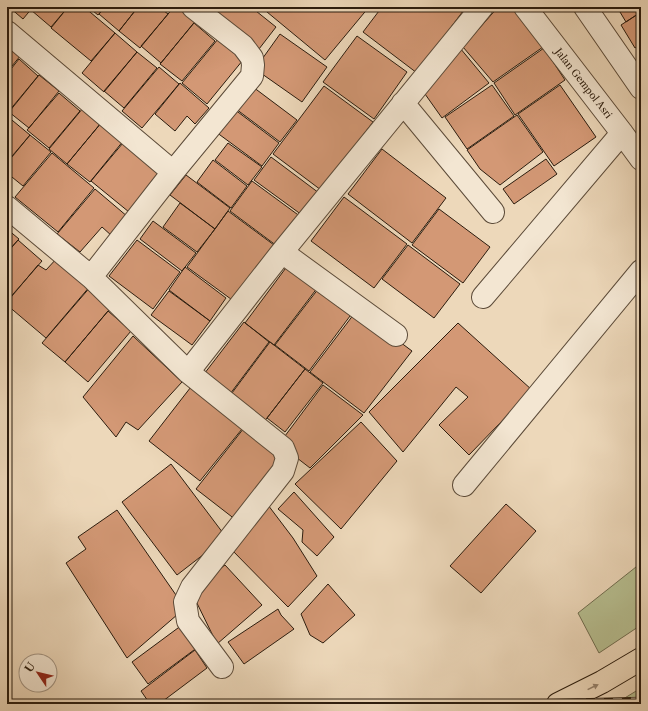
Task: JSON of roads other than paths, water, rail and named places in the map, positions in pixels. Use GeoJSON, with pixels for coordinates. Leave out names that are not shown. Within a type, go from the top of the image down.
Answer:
{"type":"FeatureCollection","features":[{"type":"Feature","properties":{"kind":"highway"},"geometry":{"type":"LineString","coordinates":[[558,704],[602,682],[641,659]]}},
{"type":"Feature","properties":{"kind":"street"},"geometry":{"type":"LineString","coordinates":[[91,277],[252,76],[252,58],[243,46],[193,7]]}},
{"type":"Feature","properties":{"kind":"street"},"geometry":{"type":"LineString","coordinates":[[188,372],[282,252],[482,7]]}},
{"type":"Feature","properties":{"kind":"street","name":"Jalan Gempol Asri"},"geometry":{"type":"LineString","coordinates":[[525,7],[641,159]]}},
{"type":"Feature","properties":{"kind":"street"},"geometry":{"type":"LineString","coordinates":[[585,7],[641,88]]}},
{"type":"Feature","properties":{"kind":"street"},"geometry":{"type":"LineString","coordinates":[[7,32],[174,172]]}},
{"type":"Feature","properties":{"kind":"street"},"geometry":{"type":"LineString","coordinates":[[403,103],[492,212]]}},
{"type":"Feature","properties":{"kind":"street"},"geometry":{"type":"LineString","coordinates":[[483,297],[622,133]]}},
{"type":"Feature","properties":{"kind":"street"},"geometry":{"type":"LineString","coordinates":[[7,207],[91,277],[188,372],[283,448],[287,458],[282,471],[192,587],[185,602],[188,621],[222,667]]}},
{"type":"Feature","properties":{"kind":"street"},"geometry":{"type":"LineString","coordinates":[[282,252],[396,335]]}},
{"type":"Feature","properties":{"kind":"street"},"geometry":{"type":"LineString","coordinates":[[464,484],[641,271]]}},
{"type":"Feature","properties":{"kind":"railway"},"geometry":{"type":"LineString","coordinates":[[433,704],[641,699]]}}]}
